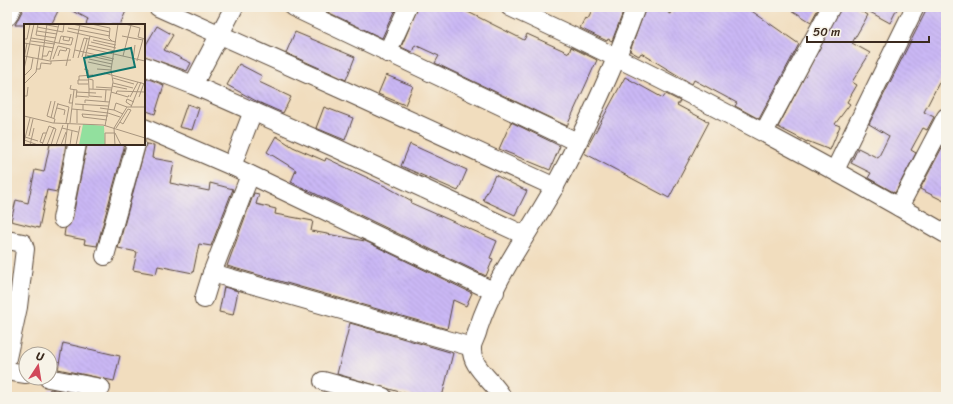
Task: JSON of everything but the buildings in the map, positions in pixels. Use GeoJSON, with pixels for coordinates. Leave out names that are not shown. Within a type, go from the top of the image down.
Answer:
{"type":"FeatureCollection","features":[{"type":"Feature","properties":{"kind":"street"},"geometry":{"type":"LineString","coordinates":[[158,7],[554,187]]}},
{"type":"Feature","properties":{"kind":"street"},"geometry":{"type":"LineString","coordinates":[[193,85],[218,34],[234,7]]}},
{"type":"Feature","properties":{"kind":"street"},"geometry":{"type":"LineString","coordinates":[[293,7],[577,142]]}},
{"type":"Feature","properties":{"kind":"street"},"geometry":{"type":"LineString","coordinates":[[387,53],[408,7]]}},
{"type":"Feature","properties":{"kind":"street"},"geometry":{"type":"LineString","coordinates":[[510,7],[616,56],[764,132],[835,170],[946,234]]}},
{"type":"Feature","properties":{"kind":"street"},"geometry":{"type":"LineString","coordinates":[[502,397],[495,385],[474,361],[472,347],[483,315],[524,235],[554,187],[603,91],[636,7]]}},
{"type":"Feature","properties":{"kind":"street"},"geometry":{"type":"LineString","coordinates":[[764,132],[831,7]]}},
{"type":"Feature","properties":{"kind":"street"},"geometry":{"type":"LineString","coordinates":[[835,170],[915,7]]}},
{"type":"Feature","properties":{"kind":"street"},"geometry":{"type":"LineString","coordinates":[[145,66],[253,111],[524,235]]}},
{"type":"Feature","properties":{"kind":"street"},"geometry":{"type":"LineString","coordinates":[[232,166],[253,111]]}},
{"type":"Feature","properties":{"kind":"street"},"geometry":{"type":"LineString","coordinates":[[899,207],[946,117]]}},
{"type":"Feature","properties":{"kind":"street"},"geometry":{"type":"LineString","coordinates":[[145,128],[232,166],[495,292]]}},
{"type":"Feature","properties":{"kind":"street"},"geometry":{"type":"LineString","coordinates":[[62,219],[77,145]]}},
{"type":"Feature","properties":{"kind":"street"},"geometry":{"type":"LineString","coordinates":[[105,256],[136,145]]}},
{"type":"Feature","properties":{"kind":"street"},"geometry":{"type":"LineString","coordinates":[[204,299],[212,273],[250,175]]}},
{"type":"Feature","properties":{"kind":"street"},"geometry":{"type":"LineString","coordinates":[[7,240],[23,243],[25,249],[12,306],[7,358]]}},
{"type":"Feature","properties":{"kind":"street"},"geometry":{"type":"LineString","coordinates":[[212,273],[472,347]]}},
{"type":"Feature","properties":{"kind":"street"},"geometry":{"type":"LineString","coordinates":[[7,371],[18,373]]}},
{"type":"Feature","properties":{"kind":"street"},"geometry":{"type":"LineString","coordinates":[[58,380],[101,388]]}},
{"type":"Feature","properties":{"kind":"street"},"geometry":{"type":"LineString","coordinates":[[323,381],[383,397]]}}]}
